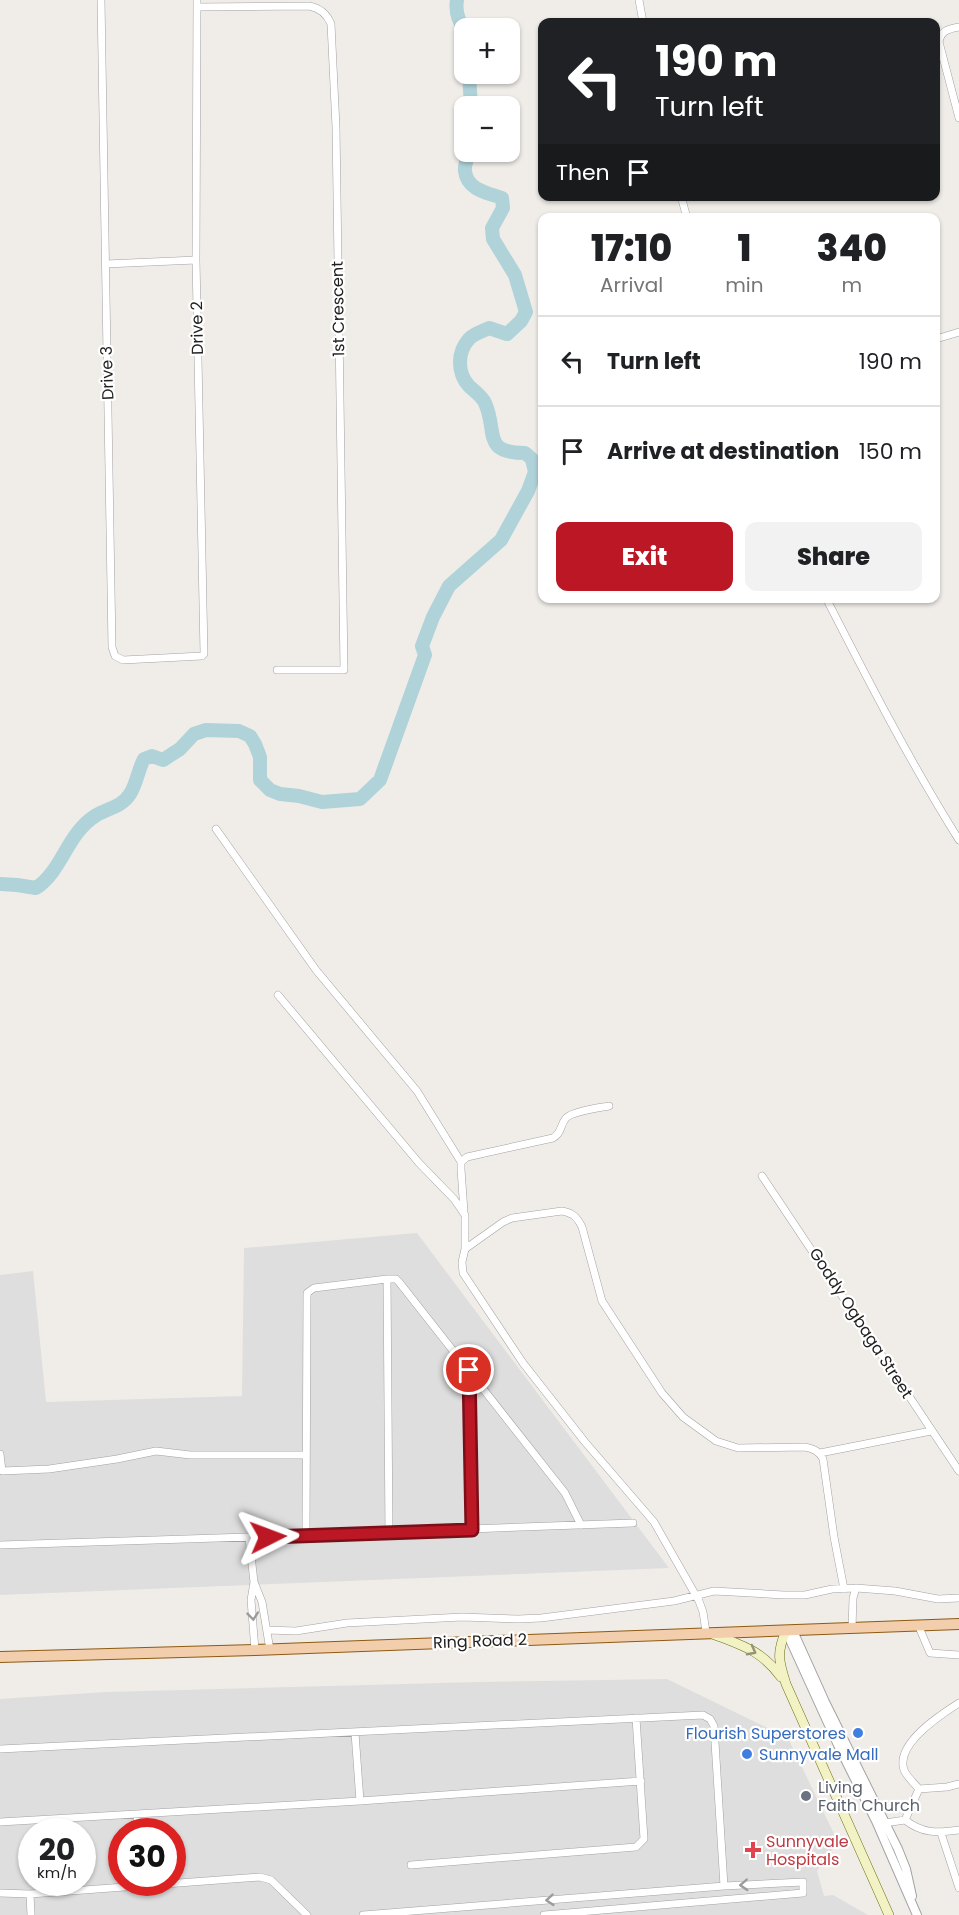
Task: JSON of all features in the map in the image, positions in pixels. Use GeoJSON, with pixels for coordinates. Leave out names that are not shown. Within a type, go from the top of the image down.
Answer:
{"type":"FeatureCollection","features":[{"type":"Feature","properties":{"kind":"main road","name":"Ring Road 2"},"geometry":{"type":"LineString","coordinates":[[0,1657],[270,1650],[959,1624]]}},
{"type":"Feature","properties":{"kind":"main road"},"geometry":{"type":"LineString","coordinates":[[790,1631],[780,1644],[778,1656],[786,1684],[889,1915]]}},
{"type":"Feature","properties":{"kind":"main road"},"geometry":{"type":"LineString","coordinates":[[707,1632],[753,1650],[770,1662],[786,1684]]}},
{"type":"Feature","properties":{"kind":"street","name":"Drive 3"},"geometry":{"type":"LineString","coordinates":[[101,0],[113,652],[123,660],[202,656]]}},
{"type":"Feature","properties":{"kind":"street"},"geometry":{"type":"LineString","coordinates":[[639,0],[642,18]]}},
{"type":"Feature","properties":{"kind":"street","name":"Drive 2"},"geometry":{"type":"LineString","coordinates":[[197,3],[196,260],[204,654],[202,656]]}},
{"type":"Feature","properties":{"kind":"street","name":"1st Crescent"},"geometry":{"type":"LineString","coordinates":[[197,3],[309,6],[317,8],[331,24],[336,127],[344,670],[277,670]]}},
{"type":"Feature","properties":{"kind":"street"},"geometry":{"type":"LineString","coordinates":[[940,36],[944,32],[959,27]]}},
{"type":"Feature","properties":{"kind":"street"},"geometry":{"type":"LineString","coordinates":[[940,46],[959,118]]}},
{"type":"Feature","properties":{"kind":"street"},"geometry":{"type":"LineString","coordinates":[[106,264],[196,260]]}},
{"type":"Feature","properties":{"kind":"street"},"geometry":{"type":"LineString","coordinates":[[940,338],[959,332]]}},
{"type":"Feature","properties":{"kind":"street"},"geometry":{"type":"LineString","coordinates":[[828,603],[860,668],[920,777],[959,840]]}},
{"type":"Feature","properties":{"kind":"street"},"geometry":{"type":"LineString","coordinates":[[216,829],[316,970],[417,1091],[461,1162],[465,1215],[463,1273],[523,1363],[585,1442],[654,1522],[696,1596],[703,1612],[707,1632]]}},
{"type":"Feature","properties":{"kind":"street"},"geometry":{"type":"LineString","coordinates":[[278,995],[419,1163],[454,1199],[465,1215]]}},
{"type":"Feature","properties":{"kind":"street"},"geometry":{"type":"LineString","coordinates":[[461,1162],[466,1158],[554,1138],[559,1135],[566,1118],[573,1114],[609,1106]]}},
{"type":"Feature","properties":{"kind":"street","name":"Goddy Ogbaga Street"},"geometry":{"type":"LineString","coordinates":[[762,1176],[959,1471]]}},
{"type":"Feature","properties":{"kind":"street"},"geometry":{"type":"LineString","coordinates":[[465,1249],[512,1218],[562,1211],[570,1212],[577,1217],[582,1227],[602,1301],[656,1384],[683,1417],[716,1441],[738,1448],[806,1447],[820,1453],[931,1431]]}},
{"type":"Feature","properties":{"kind":"street"},"geometry":{"type":"LineString","coordinates":[[387,1279],[390,1533]]}},
{"type":"Feature","properties":{"kind":"street"},"geometry":{"type":"LineString","coordinates":[[306,1535],[307,1293],[314,1288],[387,1279],[396,1279],[402,1284],[566,1493],[581,1525]]}},
{"type":"Feature","properties":{"kind":"street"},"geometry":{"type":"LineString","coordinates":[[469,1370],[472,1530]]}},
{"type":"Feature","properties":{"kind":"street"},"geometry":{"type":"LineString","coordinates":[[0,1454],[1,1471],[49,1469],[156,1451],[190,1455],[306,1455]]}},
{"type":"Feature","properties":{"kind":"street"},"geometry":{"type":"LineString","coordinates":[[820,1453],[823,1459],[844,1589]]}},
{"type":"Feature","properties":{"kind":"street"},"geometry":{"type":"LineString","coordinates":[[0,1545],[633,1523]]}},
{"type":"Feature","properties":{"kind":"street"},"geometry":{"type":"LineString","coordinates":[[249,1538],[254,1582],[262,1602],[270,1650]]}},
{"type":"Feature","properties":{"kind":"street"},"geometry":{"type":"LineString","coordinates":[[254,1582],[251,1600],[255,1650]]}},
{"type":"Feature","properties":{"kind":"street"},"geometry":{"type":"LineString","coordinates":[[267,1630],[296,1631],[347,1623],[462,1617],[541,1618],[622,1608],[714,1591],[805,1595],[832,1589],[856,1588],[895,1591],[938,1599],[959,1598]]}},
{"type":"Feature","properties":{"kind":"street"},"geometry":{"type":"LineString","coordinates":[[852,1628],[853,1598],[856,1588]]}},
{"type":"Feature","properties":{"kind":"street"},"geometry":{"type":"LineString","coordinates":[[919,1627],[930,1653],[959,1655]]}},
{"type":"Feature","properties":{"kind":"street"},"geometry":{"type":"LineString","coordinates":[[790,1631],[885,1823],[917,1915]]}},
{"type":"Feature","properties":{"kind":"street"},"geometry":{"type":"LineString","coordinates":[[790,1631],[897,1858]]}},
{"type":"Feature","properties":{"kind":"street"},"geometry":{"type":"LineString","coordinates":[[919,1789],[904,1769],[903,1754],[921,1732],[959,1703]]}},
{"type":"Feature","properties":{"kind":"street"},"geometry":{"type":"LineString","coordinates":[[0,1749],[703,1715],[710,1719],[714,1726],[724,1886]]}},
{"type":"Feature","properties":{"kind":"street"},"geometry":{"type":"LineString","coordinates":[[411,1864],[636,1847],[644,1839],[636,1719]]}},
{"type":"Feature","properties":{"kind":"street"},"geometry":{"type":"LineString","coordinates":[[356,1732],[360,1801]]}},
{"type":"Feature","properties":{"kind":"street"},"geometry":{"type":"LineString","coordinates":[[0,1822],[360,1801],[641,1781]]}},
{"type":"Feature","properties":{"kind":"street"},"geometry":{"type":"LineString","coordinates":[[919,1789],[959,1784]]}},
{"type":"Feature","properties":{"kind":"street"},"geometry":{"type":"LineString","coordinates":[[905,1820],[919,1789]]}},
{"type":"Feature","properties":{"kind":"street"},"geometry":{"type":"LineString","coordinates":[[137,1814],[137,1818]]}},
{"type":"Feature","properties":{"kind":"street"},"geometry":{"type":"LineString","coordinates":[[885,1823],[905,1820],[921,1830],[941,1833],[959,1830]]}},
{"type":"Feature","properties":{"kind":"street"},"geometry":{"type":"LineString","coordinates":[[941,1833],[959,1888]]}},
{"type":"Feature","properties":{"kind":"street"},"geometry":{"type":"LineString","coordinates":[[186,1881],[260,1877],[271,1880],[307,1915]]}},
{"type":"Feature","properties":{"kind":"street"},"geometry":{"type":"LineString","coordinates":[[363,1915],[443,1912],[803,1881],[803,1893],[600,1913],[544,1915]]}},
{"type":"Feature","properties":{"kind":"street"},"geometry":{"type":"LineString","coordinates":[[0,1893],[18,1894]]}},
{"type":"Feature","properties":{"kind":"street"},"geometry":{"type":"LineString","coordinates":[[30,1896],[31,1915]]}},
{"type":"Feature","properties":{"kind":"shaded area"},"geometry":{"type":"Polygon","coordinates":[[[417,1233],[669,1568],[0,1595],[0,1275],[33,1271],[46,1402],[242,1396],[244,1248],[417,1233]]]}},
{"type":"Feature","properties":{"kind":"shaded area"},"geometry":{"type":"Polygon","coordinates":[[[667,1679],[788,1738],[838,1842],[817,1871],[824,1896],[833,1895],[868,1915],[0,1915],[0,1699],[106,1692],[667,1679]]]}},
{"type":"Feature","properties":{"kind":"waterway"},"geometry":{"type":"LineString","coordinates":[[457,0],[456,8],[459,18]]}},
{"type":"Feature","properties":{"kind":"waterway"},"geometry":{"type":"LineString","coordinates":[[470,84],[470,96]]}},
{"type":"Feature","properties":{"kind":"waterway"},"geometry":{"type":"LineString","coordinates":[[0,884],[36,888],[52,872],[85,824],[126,799],[144,759],[152,756],[163,760],[180,749],[194,734],[206,730],[239,731],[250,736],[260,757],[260,780],[270,790],[280,794],[322,802],[360,799],[380,780],[425,655],[422,646],[433,617],[449,586],[501,540],[528,491],[535,472],[532,459],[525,453],[511,452],[496,445],[485,403],[462,375],[460,362],[462,350],[471,337],[489,328],[507,334],[521,321],[526,312],[515,275],[493,239],[492,228],[503,208],[502,198],[479,190],[470,183],[465,169],[466,162]]}},
{"type":"Feature","properties":{"kind":"place","name":"Flourish Superstores"},"geometry":{"type":"Point","coordinates":[858,1733]}},
{"type":"Feature","properties":{"kind":"place","name":"Sunnyvale Mall"},"geometry":{"type":"Point","coordinates":[747,1754]}},
{"type":"Feature","properties":{"kind":"place","name":"Living Faith Church"},"geometry":{"type":"Point","coordinates":[806,1796]}},
{"type":"Feature","properties":{"kind":"place","name":"Sunnyvale Hospitals"},"geometry":{"type":"Point","coordinates":[753,1850]}},
{"type":"Feature","properties":{"kind":"route"},"geometry":{"type":"LineString","coordinates":[[268,1537],[472,1530],[469,1370]]}}]}
